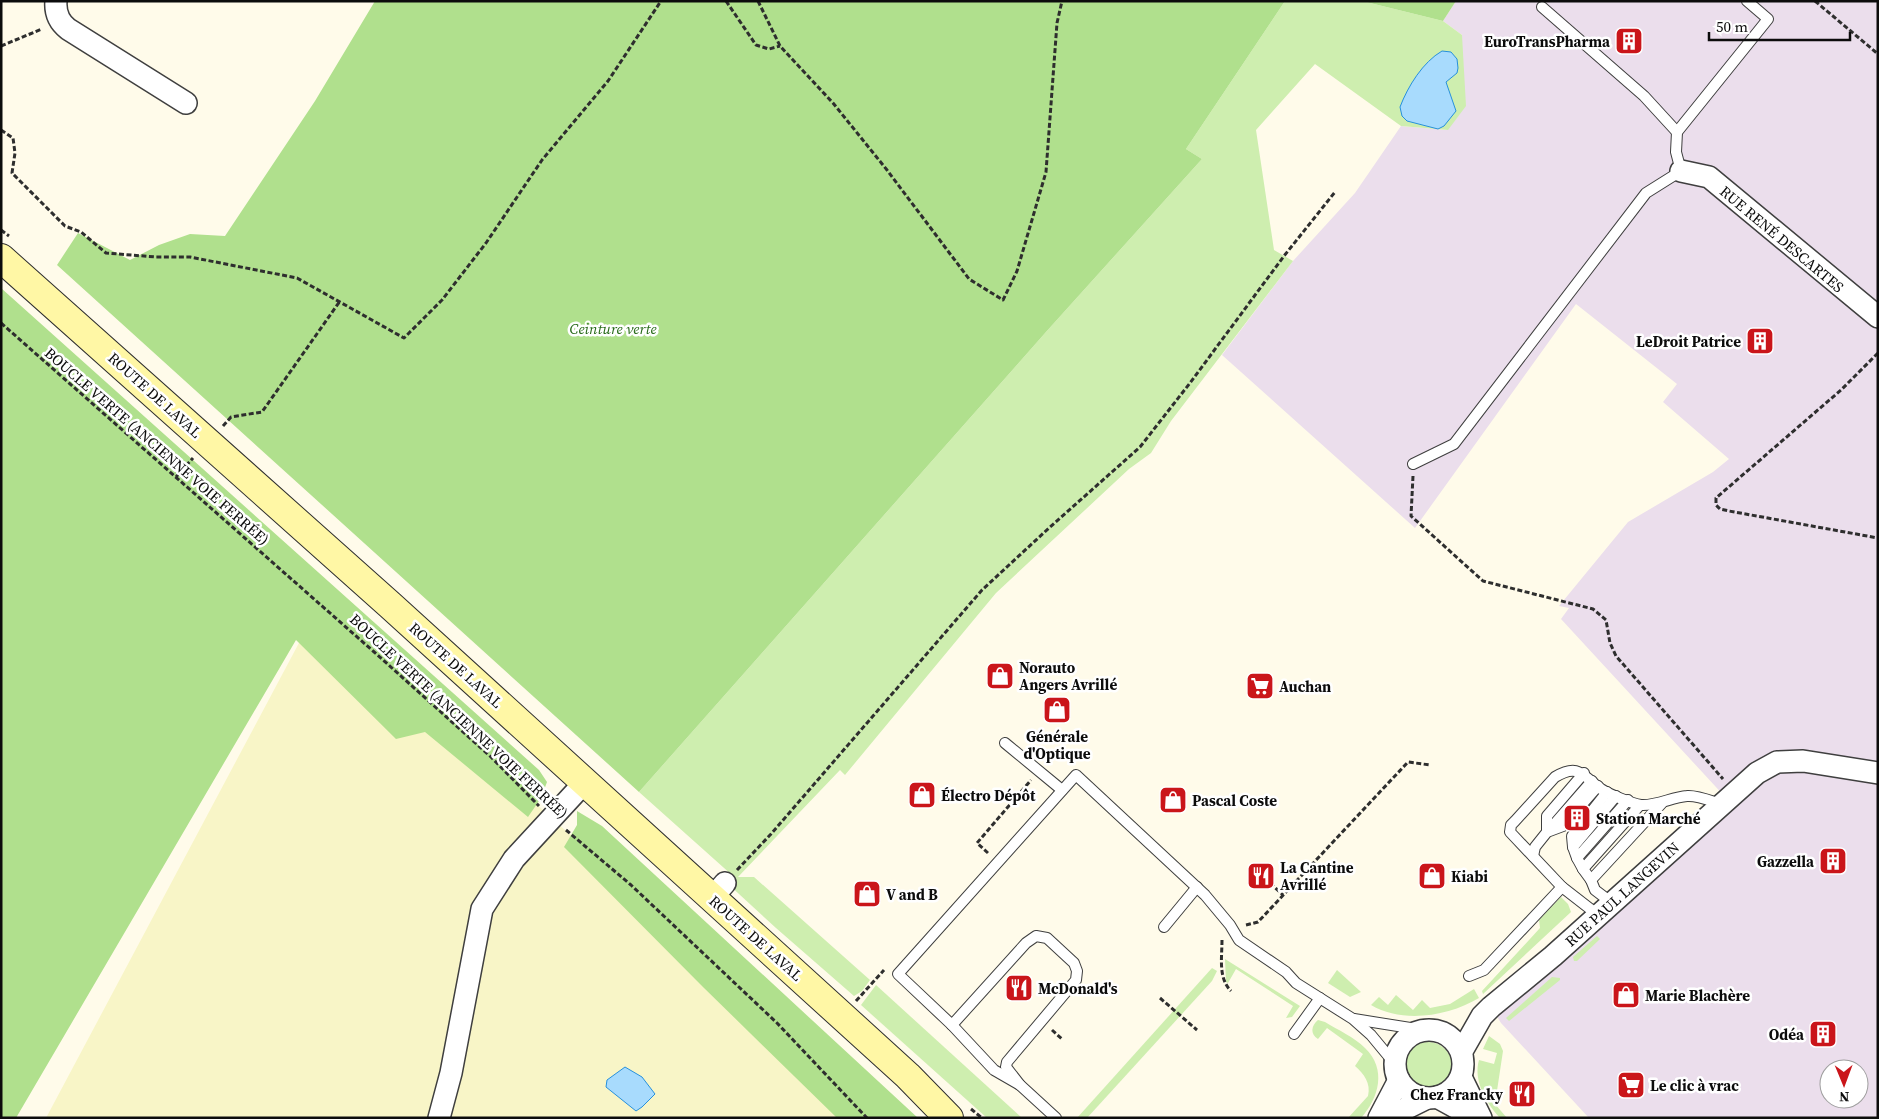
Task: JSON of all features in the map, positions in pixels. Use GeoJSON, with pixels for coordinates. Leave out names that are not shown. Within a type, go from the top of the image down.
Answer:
{"type":"FeatureCollection","features":[{"type":"Feature","properties":{"kind":"main road","name":"ROUTE DE LAVAL"},"geometry":{"type":"LineString","coordinates":[[1,258],[390,604],[585,782],[718,891],[949,1118]]}},
{"type":"Feature","properties":{"kind":"main road","name":"ROUTE DE LAVAL"},"geometry":{"type":"LineString","coordinates":[[908,1076],[964,1118]]}},
{"type":"Feature","properties":{"kind":"street"},"geometry":{"type":"LineString","coordinates":[[56,1],[60,23],[186,103]]}},
{"type":"Feature","properties":{"kind":"street","name":"RUE RENÉ DESCARTES"},"geometry":{"type":"LineString","coordinates":[[1681,171],[1709,177],[1878,317]]}},
{"type":"Feature","properties":{"kind":"street","name":"RUE PAUL LANGEVIN"},"geometry":{"type":"LineString","coordinates":[[1462,1051],[1482,1016],[1605,909],[1757,772],[1777,762],[1803,761],[1878,773]]}},
{"type":"Feature","properties":{"kind":"street"},"geometry":{"type":"LineString","coordinates":[[439,1118],[451,1073],[482,909],[514,859],[585,782]]}},
{"type":"Feature","properties":{"kind":"street","name":"RUE PAUL LANGEVIN"},"geometry":{"type":"LineString","coordinates":[[1430,1030],[1482,1016]]}},
{"type":"Feature","properties":{"kind":"street"},"geometry":{"type":"LineString","coordinates":[[1379,1118],[1397,1072],[1397,1052],[1403,1042],[1412,1034],[1430,1030],[1448,1034],[1456,1041],[1462,1051],[1464,1069],[1455,1086],[1447,1093],[1432,1097],[1387,1118]]}},
{"type":"Feature","properties":{"kind":"street"},"geometry":{"type":"LineString","coordinates":[[1397,1072],[1411,1092],[1432,1097],[1475,1118]]}},
{"type":"Feature","properties":{"kind":"street"},"geometry":{"type":"LineString","coordinates":[[1461,1077],[1481,1118]]}},
{"type":"Feature","properties":{"kind":"lane"},"geometry":{"type":"LineString","coordinates":[[1413,464],[1454,444],[1646,193],[1681,171],[1676,152],[1677,132],[1768,19],[1747,1]]}},
{"type":"Feature","properties":{"kind":"lane"},"geometry":{"type":"LineString","coordinates":[[1542,7],[1644,96],[1677,132]]}},
{"type":"Feature","properties":{"kind":"lane"},"geometry":{"type":"LineString","coordinates":[[1005,743],[1062,790]]}},
{"type":"Feature","properties":{"kind":"lane"},"geometry":{"type":"LineString","coordinates":[[1605,909],[1562,887],[1510,832],[1511,825],[1555,777],[1563,772],[1574,771],[1584,773],[1595,784],[1612,794],[1640,805],[1688,796],[1722,804]]}},
{"type":"Feature","properties":{"kind":"lane"},"geometry":{"type":"LineString","coordinates":[[1547,832],[1547,816],[1584,773]]}},
{"type":"Feature","properties":{"kind":"lane"},"geometry":{"type":"LineString","coordinates":[[1020,1085],[994,1070],[952,1025],[898,974],[1076,775],[1197,887],[1220,912],[1239,940],[1286,972],[1296,983],[1353,1019],[1371,1035],[1397,1072]]}},
{"type":"Feature","properties":{"kind":"lane"},"geometry":{"type":"LineString","coordinates":[[1532,856],[1535,847],[1547,832],[1563,826],[1595,784]]}},
{"type":"Feature","properties":{"kind":"lane"},"geometry":{"type":"LineString","coordinates":[[1605,909],[1573,847],[1612,794]]}},
{"type":"Feature","properties":{"kind":"lane"},"geometry":{"type":"LineString","coordinates":[[1577,858],[1628,800]]}},
{"type":"Feature","properties":{"kind":"lane"},"geometry":{"type":"LineString","coordinates":[[1591,880],[1662,802]]}},
{"type":"Feature","properties":{"kind":"lane"},"geometry":{"type":"LineString","coordinates":[[1583,869],[1640,805]]}},
{"type":"Feature","properties":{"kind":"lane"},"geometry":{"type":"LineString","coordinates":[[1164,927],[1197,887]]}},
{"type":"Feature","properties":{"kind":"lane"},"geometry":{"type":"LineString","coordinates":[[1469,976],[1484,970],[1562,887]]}},
{"type":"Feature","properties":{"kind":"lane"},"geometry":{"type":"LineString","coordinates":[[952,1025],[1026,943],[1036,936],[1047,938],[1074,963],[1077,971],[1076,980],[1007,1062],[1006,1067],[1020,1085],[1056,1118]]}},
{"type":"Feature","properties":{"kind":"lane"},"geometry":{"type":"LineString","coordinates":[[1294,1034],[1320,998]]}},
{"type":"Feature","properties":{"kind":"lane"},"geometry":{"type":"LineString","coordinates":[[1353,1019],[1430,1030]]}},
{"type":"Feature","properties":{"kind":"path"},"geometry":{"type":"LineString","coordinates":[[1,130],[13,138],[15,154],[12,173],[64,226],[81,232],[106,253],[156,258],[190,257],[297,278],[404,338],[442,300],[486,244],[542,160],[608,81],[661,1]]}},
{"type":"Feature","properties":{"kind":"path"},"geometry":{"type":"LineString","coordinates":[[726,1],[756,45],[770,49],[780,46]]}},
{"type":"Feature","properties":{"kind":"path"},"geometry":{"type":"LineString","coordinates":[[758,1],[780,46],[833,103],[969,279],[1003,300],[1017,271],[1046,172],[1057,24],[1062,1]]}},
{"type":"Feature","properties":{"kind":"path"},"geometry":{"type":"LineString","coordinates":[[1815,1],[1878,54]]}},
{"type":"Feature","properties":{"kind":"path"},"geometry":{"type":"LineString","coordinates":[[1,46],[46,27]]}},
{"type":"Feature","properties":{"kind":"path"},"geometry":{"type":"LineString","coordinates":[[718,891],[771,834],[982,590],[1140,447],[1284,256],[1335,192]]}},
{"type":"Feature","properties":{"kind":"path"},"geometry":{"type":"LineString","coordinates":[[176,477],[231,417],[262,412],[340,302]]}},
{"type":"Feature","properties":{"kind":"path","name":"BOUCLE VERTE (ANCIENNE VOIE FERRÉE)"},"geometry":{"type":"LineString","coordinates":[[1,323],[491,757],[551,818],[631,885],[778,1023],[867,1118]]}},
{"type":"Feature","properties":{"kind":"path"},"geometry":{"type":"LineString","coordinates":[[1878,353],[1841,390],[1716,498],[1716,505],[1720,509],[1729,511],[1878,538]]}},
{"type":"Feature","properties":{"kind":"path"},"geometry":{"type":"LineString","coordinates":[[1413,464],[1411,516],[1483,581],[1593,609],[1606,620],[1610,643],[1616,656],[1723,779]]}},
{"type":"Feature","properties":{"kind":"path"},"geometry":{"type":"LineString","coordinates":[[1243,926],[1258,922],[1408,762],[1430,765]]}},
{"type":"Feature","properties":{"kind":"path"},"geometry":{"type":"LineString","coordinates":[[977,844],[1029,783]]}},
{"type":"Feature","properties":{"kind":"path"},"geometry":{"type":"LineString","coordinates":[[1270,883],[1283,895]]}},
{"type":"Feature","properties":{"kind":"path"},"geometry":{"type":"LineString","coordinates":[[1220,912],[1222,972],[1224,984],[1231,992]]}},
{"type":"Feature","properties":{"kind":"path"},"geometry":{"type":"LineString","coordinates":[[854,1003],[888,965]]}},
{"type":"Feature","properties":{"kind":"path"},"geometry":{"type":"LineString","coordinates":[[1160,998],[1197,1030]]}},
{"type":"Feature","properties":{"kind":"shaded area"},"geometry":{"type":"Polygon","coordinates":[[[1456,1],[1878,1],[1878,1118],[1589,1118],[1501,1023],[1491,1007],[1727,799],[1561,619],[1569,608],[1559,606],[1628,522],[1713,472],[1729,459],[1663,402],[1677,384],[1576,304],[1415,528],[1222,355],[1293,261],[1355,193],[1401,126],[1447,130],[1462,35],[1443,21],[1456,1]]]}},
{"type":"Feature","properties":{"kind":"shaded area"},"geometry":{"type":"Polygon","coordinates":[[[308,626],[505,773],[551,818],[612,870],[866,1118],[46,1118],[308,626]]]}},
{"type":"Feature","properties":{"kind":"green space","name":"Ceinture verte"},"geometry":{"type":"Polygon","coordinates":[[[375,1],[1285,1],[1186,149],[1202,159],[1046,332],[639,792],[57,265],[78,233],[130,260],[159,245],[190,234],[225,236],[315,101],[375,1]]]}},
{"type":"Feature","properties":{"kind":"green space"},"geometry":{"type":"Polygon","coordinates":[[[1285,1],[1362,1],[1443,21],[1462,35],[1466,106],[1448,130],[1401,126],[1315,64],[1256,130],[1274,250],[1293,261],[1171,421],[1151,453],[1129,469],[996,593],[845,775],[840,770],[738,877],[754,877],[870,980],[862,991],[854,996],[776,928],[727,883],[733,876],[639,792],[1046,332],[1202,159],[1186,149],[1285,1]]]}},
{"type":"Feature","properties":{"kind":"green space"},"geometry":{"type":"Polygon","coordinates":[[[1362,1],[1456,1],[1443,21],[1362,1]]]}},
{"type":"Feature","properties":{"kind":"green space"},"geometry":{"type":"Polygon","coordinates":[[[1,288],[539,770],[547,782],[541,798],[528,817],[425,732],[396,739],[296,640],[16,1118],[1,1118],[1,288]]]}},
{"type":"Feature","properties":{"kind":"green space"},"geometry":{"type":"Polygon","coordinates":[[[577,811],[602,826],[918,1118],[837,1118],[564,847],[577,825],[577,811]]]}},
{"type":"Feature","properties":{"kind":"green space"},"geometry":{"type":"Polygon","coordinates":[[[1561,897],[1568,904],[1571,912],[1483,994],[1482,991],[1540,928],[1539,920],[1561,897]]]}},
{"type":"Feature","properties":{"kind":"green space"},"geometry":{"type":"Polygon","coordinates":[[[1597,936],[1600,939],[1577,961],[1574,961],[1573,957],[1597,936]]]}},
{"type":"Feature","properties":{"kind":"green space"},"geometry":{"type":"Polygon","coordinates":[[[1225,959],[1300,1006],[1292,1017],[1286,1018],[1293,1006],[1236,969],[1228,983],[1226,982],[1225,959]]]}},
{"type":"Feature","properties":{"kind":"green space"},"geometry":{"type":"Polygon","coordinates":[[[1212,968],[1217,971],[1212,981],[1087,1118],[1077,1118],[1212,968]]]}},
{"type":"Feature","properties":{"kind":"green space"},"geometry":{"type":"Polygon","coordinates":[[[1337,970],[1361,992],[1350,997],[1328,983],[1337,970]]]}},
{"type":"Feature","properties":{"kind":"green space"},"geometry":{"type":"Polygon","coordinates":[[[1552,977],[1560,978],[1560,980],[1509,1021],[1506,1018],[1552,977]]]}},
{"type":"Feature","properties":{"kind":"green space"},"geometry":{"type":"Polygon","coordinates":[[[876,985],[1022,1118],[987,1118],[861,1005],[876,985]]]}},
{"type":"Feature","properties":{"kind":"green space"},"geometry":{"type":"Polygon","coordinates":[[[1474,989],[1479,998],[1440,1013],[1411,1016],[1384,1011],[1371,1005],[1379,997],[1388,1005],[1396,995],[1413,1010],[1422,1000],[1430,1008],[1450,1004],[1474,989]]]}},
{"type":"Feature","properties":{"kind":"green space"},"geometry":{"type":"Polygon","coordinates":[[[1318,1020],[1325,1022],[1361,1044],[1372,1056],[1376,1065],[1378,1083],[1376,1093],[1361,1118],[1348,1118],[1368,1096],[1369,1091],[1366,1079],[1355,1066],[1363,1054],[1327,1028],[1318,1039],[1312,1030],[1318,1020]]]}},
{"type":"Feature","properties":{"kind":"green space"},"geometry":{"type":"Polygon","coordinates":[[[1489,1036],[1500,1044],[1503,1051],[1495,1104],[1507,1118],[1500,1118],[1495,1112],[1479,1083],[1479,1060],[1494,1064],[1497,1053],[1483,1049],[1489,1036]]]}},
{"type":"Feature","properties":{"kind":"green space"},"geometry":{"type":"Polygon","coordinates":[[[1428,1042],[1437,1044],[1445,1049],[1450,1057],[1452,1066],[1450,1075],[1445,1083],[1437,1088],[1428,1090],[1419,1088],[1411,1083],[1406,1075],[1404,1066],[1406,1057],[1411,1049],[1419,1044],[1428,1042]]]}},
{"type":"Feature","properties":{"kind":"water"},"geometry":{"type":"Polygon","coordinates":[[[1442,51],[1451,52],[1457,59],[1457,73],[1446,82],[1456,111],[1444,126],[1438,129],[1407,121],[1402,116],[1400,107],[1407,91],[1422,68],[1442,51]]]}},
{"type":"Feature","properties":{"kind":"water"},"geometry":{"type":"Polygon","coordinates":[[[625,1067],[642,1077],[655,1094],[636,1111],[606,1087],[607,1080],[625,1067]]]}},
{"type":"Feature","properties":{"kind":"place","name":"EuroTransPharma"},"geometry":{"type":"Point","coordinates":[1629,41]}},
{"type":"Feature","properties":{"kind":"place","name":"LeDroit Patrice"},"geometry":{"type":"Point","coordinates":[1760,341]}},
{"type":"Feature","properties":{"kind":"place","name":"Norauto Angers Avrillé"},"geometry":{"type":"Point","coordinates":[1000,676]}},
{"type":"Feature","properties":{"kind":"place","name":"Auchan"},"geometry":{"type":"Point","coordinates":[1260,686]}},
{"type":"Feature","properties":{"kind":"place","name":"Générale d'Optique"},"geometry":{"type":"Point","coordinates":[1057,710]}},
{"type":"Feature","properties":{"kind":"place","name":"Électro Dépôt"},"geometry":{"type":"Point","coordinates":[922,795]}},
{"type":"Feature","properties":{"kind":"place","name":"Pascal Coste"},"geometry":{"type":"Point","coordinates":[1173,800]}},
{"type":"Feature","properties":{"kind":"place","name":"Station Marché"},"geometry":{"type":"Point","coordinates":[1577,818]}},
{"type":"Feature","properties":{"kind":"place","name":"Gazzella"},"geometry":{"type":"Point","coordinates":[1833,861]}},
{"type":"Feature","properties":{"kind":"place","name":"La Cantine Avrillé"},"geometry":{"type":"Point","coordinates":[1261,876]}},
{"type":"Feature","properties":{"kind":"place","name":"Kiabi"},"geometry":{"type":"Point","coordinates":[1432,876]}},
{"type":"Feature","properties":{"kind":"place","name":"V and B"},"geometry":{"type":"Point","coordinates":[867,894]}},
{"type":"Feature","properties":{"kind":"place","name":"McDonald's"},"geometry":{"type":"Point","coordinates":[1019,988]}},
{"type":"Feature","properties":{"kind":"place","name":"Marie Blachère"},"geometry":{"type":"Point","coordinates":[1626,995]}},
{"type":"Feature","properties":{"kind":"place","name":"Odéa"},"geometry":{"type":"Point","coordinates":[1823,1034]}},
{"type":"Feature","properties":{"kind":"place","name":"Le clic à vrac"},"geometry":{"type":"Point","coordinates":[1631,1085]}},
{"type":"Feature","properties":{"kind":"place","name":"Chez Francky"},"geometry":{"type":"Point","coordinates":[1522,1094]}}]}
